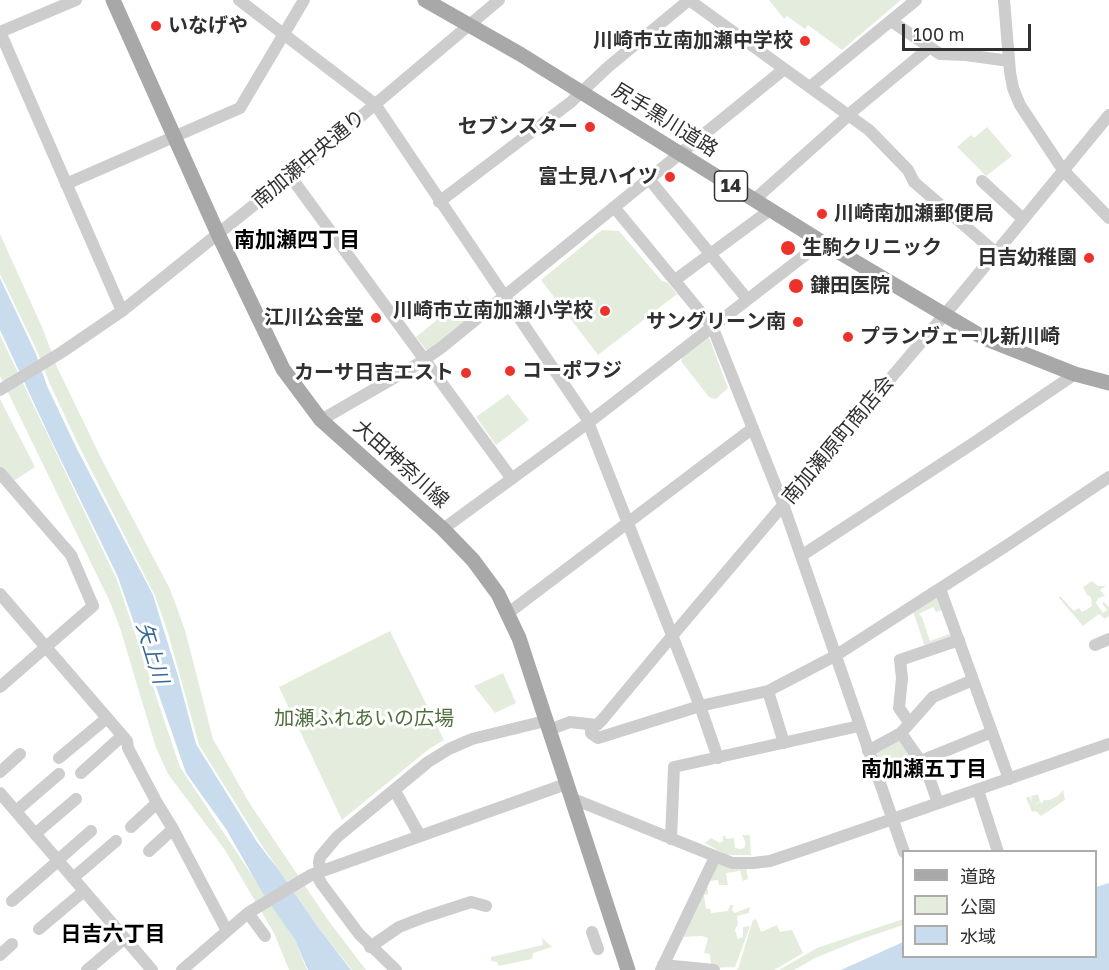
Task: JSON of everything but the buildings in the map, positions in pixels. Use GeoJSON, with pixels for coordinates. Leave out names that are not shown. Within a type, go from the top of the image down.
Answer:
{"type":"FeatureCollection","features":[{"type":"Feature","properties":{"kind":"main road","name":"大田神奈川線"},"geometry":{"type":"LineString","coordinates":[[113,0],[218,234],[283,369],[321,420],[443,529],[473,560],[498,594],[519,638],[628,970]]}},
{"type":"Feature","properties":{"kind":"main road","name":"尻手黒川道路"},"geometry":{"type":"LineString","coordinates":[[425,0],[470,25],[754,201],[984,338],[1075,374],[1109,383]]}},
{"type":"Feature","properties":{"kind":"street"},"geometry":{"type":"LineString","coordinates":[[76,0],[0,32],[122,311]]}},
{"type":"Feature","properties":{"kind":"street"},"geometry":{"type":"LineString","coordinates":[[239,0],[375,104],[588,423],[700,706],[718,758]]}},
{"type":"Feature","properties":{"kind":"street"},"geometry":{"type":"LineString","coordinates":[[66,183],[240,108],[304,0]]}},
{"type":"Feature","properties":{"kind":"street","name":"南加瀬中央通り"},"geometry":{"type":"LineString","coordinates":[[2,389],[122,311],[290,176],[499,0]]}},
{"type":"Feature","properties":{"kind":"street"},"geometry":{"type":"LineString","coordinates":[[439,202],[571,102],[689,0],[876,137],[908,170],[914,182],[995,252]]}},
{"type":"Feature","properties":{"kind":"street"},"geometry":{"type":"LineString","coordinates":[[810,87],[916,0]]}},
{"type":"Feature","properties":{"kind":"street"},"geometry":{"type":"LineString","coordinates":[[1004,0],[1013,88],[1020,105],[1063,170],[1109,218]]}},
{"type":"Feature","properties":{"kind":"street"},"geometry":{"type":"LineString","coordinates":[[891,21],[940,54],[1009,61]]}},
{"type":"Feature","properties":{"kind":"street"},"geometry":{"type":"LineString","coordinates":[[754,201],[848,116],[929,48]]}},
{"type":"Feature","properties":{"kind":"street"},"geometry":{"type":"LineString","coordinates":[[321,420],[425,359],[783,69]]}},
{"type":"Feature","properties":{"kind":"street","name":"南加瀬原町商店会"},"geometry":{"type":"LineString","coordinates":[[591,726],[597,725],[602,720],[945,314],[1109,115]]}},
{"type":"Feature","properties":{"kind":"street"},"geometry":{"type":"LineString","coordinates":[[290,176],[512,479]]}},
{"type":"Feature","properties":{"kind":"street"},"geometry":{"type":"LineString","coordinates":[[649,179],[747,299]]}},
{"type":"Feature","properties":{"kind":"street"},"geometry":{"type":"LineString","coordinates":[[982,182],[1023,219]]}},
{"type":"Feature","properties":{"kind":"street"},"geometry":{"type":"LineString","coordinates":[[614,207],[712,326],[783,504],[902,850]]}},
{"type":"Feature","properties":{"kind":"street"},"geometry":{"type":"LineString","coordinates":[[675,280],[770,210]]}},
{"type":"Feature","properties":{"kind":"street"},"geometry":{"type":"LineString","coordinates":[[443,529],[588,423],[822,242]]}},
{"type":"Feature","properties":{"kind":"street"},"geometry":{"type":"LineString","coordinates":[[801,556],[1075,374]]}},
{"type":"Feature","properties":{"kind":"street"},"geometry":{"type":"LineString","coordinates":[[507,614],[753,428]]}},
{"type":"Feature","properties":{"kind":"street"},"geometry":{"type":"LineString","coordinates":[[0,473],[71,555],[93,606],[0,687]]}},
{"type":"Feature","properties":{"kind":"street"},"geometry":{"type":"LineString","coordinates":[[315,873],[320,857],[337,837],[428,762],[449,749],[472,740],[570,722],[591,726],[591,733],[598,738],[700,706],[768,691],[835,656],[1109,477]]}},
{"type":"Feature","properties":{"kind":"street"},"geometry":{"type":"LineString","coordinates":[[940,588],[1009,778]]}},
{"type":"Feature","properties":{"kind":"street"},"geometry":{"type":"LineString","coordinates":[[0,594],[127,741],[128,748],[227,931]]}},
{"type":"Feature","properties":{"kind":"street"},"geometry":{"type":"LineString","coordinates":[[1095,645],[1109,639]]}},
{"type":"Feature","properties":{"kind":"street"},"geometry":{"type":"LineString","coordinates":[[909,722],[899,708],[902,678],[900,660],[959,640]]}},
{"type":"Feature","properties":{"kind":"street"},"geometry":{"type":"LineString","coordinates":[[868,751],[901,733],[933,697],[973,680]]}},
{"type":"Feature","properties":{"kind":"street"},"geometry":{"type":"LineString","coordinates":[[768,691],[784,743]]}},
{"type":"Feature","properties":{"kind":"street"},"geometry":{"type":"LineString","coordinates":[[59,758],[106,718]]}},
{"type":"Feature","properties":{"kind":"street"},"geometry":{"type":"LineString","coordinates":[[671,839],[674,767],[859,726]]}},
{"type":"Feature","properties":{"kind":"street"},"geometry":{"type":"LineString","coordinates":[[923,760],[992,732]]}},
{"type":"Feature","properties":{"kind":"street"},"geometry":{"type":"LineString","coordinates":[[901,733],[919,759],[923,760],[938,803]]}},
{"type":"Feature","properties":{"kind":"street"},"geometry":{"type":"LineString","coordinates":[[81,773],[122,736]]}},
{"type":"Feature","properties":{"kind":"street"},"geometry":{"type":"LineString","coordinates":[[182,970],[249,911],[315,873],[420,837],[568,791],[671,839],[732,863],[770,861],[1109,744]]}},
{"type":"Feature","properties":{"kind":"street"},"geometry":{"type":"LineString","coordinates":[[0,772],[20,754]]}},
{"type":"Feature","properties":{"kind":"street"},"geometry":{"type":"LineString","coordinates":[[59,774],[6,803],[152,970]]}},
{"type":"Feature","properties":{"kind":"street"},"geometry":{"type":"LineString","coordinates":[[978,790],[997,850]]}},
{"type":"Feature","properties":{"kind":"street"},"geometry":{"type":"LineString","coordinates":[[394,791],[420,837]]}},
{"type":"Feature","properties":{"kind":"street"},"geometry":{"type":"LineString","coordinates":[[35,834],[76,799]]}},
{"type":"Feature","properties":{"kind":"street"},"geometry":{"type":"LineString","coordinates":[[131,827],[157,803]]}},
{"type":"Feature","properties":{"kind":"street"},"geometry":{"type":"LineString","coordinates":[[148,851],[173,829]]}},
{"type":"Feature","properties":{"kind":"street"},"geometry":{"type":"LineString","coordinates":[[12,901],[91,831]]}},
{"type":"Feature","properties":{"kind":"street"},"geometry":{"type":"LineString","coordinates":[[73,878],[116,841]]}},
{"type":"Feature","properties":{"kind":"street"},"geometry":{"type":"LineString","coordinates":[[714,970],[662,968],[715,857]]}},
{"type":"Feature","properties":{"kind":"street"},"geometry":{"type":"LineString","coordinates":[[315,873],[370,947],[396,970]]}},
{"type":"Feature","properties":{"kind":"street"},"geometry":{"type":"LineString","coordinates":[[39,929],[84,891]]}},
{"type":"Feature","properties":{"kind":"street"},"geometry":{"type":"LineString","coordinates":[[370,947],[399,927],[425,917],[471,902],[486,906]]}},
{"type":"Feature","properties":{"kind":"street"},"geometry":{"type":"LineString","coordinates":[[249,911],[265,936]]}},
{"type":"Feature","properties":{"kind":"street"},"geometry":{"type":"LineString","coordinates":[[592,932],[598,949]]}},
{"type":"Feature","properties":{"kind":"street"},"geometry":{"type":"LineString","coordinates":[[87,970],[124,938]]}},
{"type":"Feature","properties":{"kind":"street"},"geometry":{"type":"LineString","coordinates":[[0,955],[12,944]]}},
{"type":"Feature","properties":{"kind":"green space"},"geometry":{"type":"Polygon","coordinates":[[[769,0],[901,0],[842,50],[808,25],[805,29],[787,16],[784,19],[769,0]]]}},
{"type":"Feature","properties":{"kind":"green space"},"geometry":{"type":"Polygon","coordinates":[[[987,127],[1012,156],[986,176],[957,147],[971,135],[974,138],[987,127]]]}},
{"type":"Feature","properties":{"kind":"green space"},"geometry":{"type":"Polygon","coordinates":[[[602,230],[619,231],[662,281],[667,282],[677,294],[598,355],[541,280],[602,230]]]}},
{"type":"Feature","properties":{"kind":"green space"},"geometry":{"type":"Polygon","coordinates":[[[0,234],[42,327],[57,367],[103,462],[170,589],[185,630],[213,739],[250,804],[328,920],[366,970],[352,970],[318,927],[261,844],[199,745],[168,633],[155,596],[77,442],[0,274],[0,234]]]}},
{"type":"Feature","properties":{"kind":"green space"},"geometry":{"type":"Polygon","coordinates":[[[466,296],[478,311],[427,351],[416,337],[466,296]]]}},
{"type":"Feature","properties":{"kind":"green space"},"geometry":{"type":"Polygon","coordinates":[[[0,335],[117,580],[180,767],[295,940],[307,970],[289,970],[274,933],[225,850],[168,774],[156,748],[110,602],[0,376],[0,335]]]}},
{"type":"Feature","properties":{"kind":"green space"},"geometry":{"type":"Polygon","coordinates":[[[708,335],[728,388],[716,399],[709,397],[681,361],[684,352],[708,335]]]}},
{"type":"Feature","properties":{"kind":"green space"},"geometry":{"type":"Polygon","coordinates":[[[508,394],[529,420],[496,445],[476,417],[508,394]]]}},
{"type":"Feature","properties":{"kind":"green space"},"geometry":{"type":"Polygon","coordinates":[[[0,399],[35,467],[12,482],[0,469],[0,399]]]}},
{"type":"Feature","properties":{"kind":"green space"},"geometry":{"type":"Polygon","coordinates":[[[1092,581],[1098,586],[1106,586],[1100,590],[1105,596],[1098,598],[1096,603],[1103,613],[1107,610],[1102,603],[1104,602],[1109,607],[1109,616],[1105,619],[1099,614],[1083,626],[1059,598],[1060,596],[1074,611],[1079,608],[1082,612],[1086,610],[1092,606],[1091,597],[1087,595],[1083,587],[1092,581]]]}},
{"type":"Feature","properties":{"kind":"green space"},"geometry":{"type":"Polygon","coordinates":[[[937,596],[942,610],[936,612],[933,607],[919,614],[930,641],[952,633],[951,640],[925,647],[913,611],[937,596]]]}},
{"type":"Feature","properties":{"kind":"green space","name":"加瀬ふれあいの広場"},"geometry":{"type":"Polygon","coordinates":[[[390,631],[444,740],[429,749],[342,820],[279,687],[390,631]]]}},
{"type":"Feature","properties":{"kind":"green space"},"geometry":{"type":"Polygon","coordinates":[[[503,673],[516,703],[495,713],[474,686],[503,673]]]}},
{"type":"Feature","properties":{"kind":"green space"},"geometry":{"type":"Polygon","coordinates":[[[899,739],[917,765],[882,776],[874,754],[899,739]]]}},
{"type":"Feature","properties":{"kind":"green space"},"geometry":{"type":"Polygon","coordinates":[[[1063,790],[1065,800],[1041,816],[1036,811],[1032,812],[1026,798],[1029,796],[1032,802],[1031,796],[1038,794],[1040,801],[1034,806],[1058,796],[1063,790]]]}},
{"type":"Feature","properties":{"kind":"green space"},"geometry":{"type":"Polygon","coordinates":[[[742,835],[750,835],[751,855],[726,855],[705,843],[711,838],[720,843],[725,836],[726,839],[734,838],[735,848],[741,849],[745,847],[742,835]]]}},
{"type":"Feature","properties":{"kind":"green space"},"geometry":{"type":"Polygon","coordinates":[[[715,861],[746,867],[748,879],[743,881],[740,871],[726,873],[728,885],[719,885],[718,880],[707,881],[708,894],[704,895],[706,909],[710,909],[711,913],[728,911],[730,905],[733,905],[732,910],[735,913],[750,907],[749,913],[737,916],[738,924],[735,930],[738,939],[743,937],[743,927],[750,926],[735,967],[711,968],[710,954],[704,953],[708,938],[680,937],[715,861]]]}},
{"type":"Feature","properties":{"kind":"green space"},"geometry":{"type":"Polygon","coordinates":[[[756,919],[761,932],[777,925],[780,932],[792,930],[803,953],[774,970],[736,970],[753,920],[756,919]]]}},
{"type":"Feature","properties":{"kind":"green space"},"geometry":{"type":"Polygon","coordinates":[[[902,919],[902,925],[815,958],[794,970],[779,970],[817,948],[902,919]]]}},
{"type":"Feature","properties":{"kind":"green space"},"geometry":{"type":"Polygon","coordinates":[[[542,938],[552,947],[533,953],[532,959],[499,966],[497,962],[491,961],[491,957],[543,945],[542,938]]]}},
{"type":"Feature","properties":{"kind":"water","name":"矢上川"},"geometry":{"type":"Polygon","coordinates":[[[0,278],[76,447],[153,595],[196,744],[257,842],[351,970],[308,970],[295,940],[262,892],[226,829],[186,773],[118,577],[0,330],[0,278]]]}},
{"type":"Feature","properties":{"kind":"water"},"geometry":{"type":"Polygon","coordinates":[[[1109,883],[1109,970],[841,970],[902,942],[902,958],[1097,958],[1097,887],[1109,883]]]}},
{"type":"Feature","properties":{"kind":"place","name":"いなげや"},"geometry":{"type":"Point","coordinates":[156,26]}},
{"type":"Feature","properties":{"kind":"place","name":"川崎市立南加瀬中学校"},"geometry":{"type":"Point","coordinates":[805,41]}},
{"type":"Feature","properties":{"kind":"place","name":"セブンスター"},"geometry":{"type":"Point","coordinates":[590,127]}},
{"type":"Feature","properties":{"kind":"place","name":"富士見ハイツ"},"geometry":{"type":"Point","coordinates":[670,177]}},
{"type":"Feature","properties":{"kind":"place","name":"川崎南加瀬郵便局"},"geometry":{"type":"Point","coordinates":[822,214]}},
{"type":"Feature","properties":{"kind":"place","name":"生駒クリニック"},"geometry":{"type":"Point","coordinates":[788,248]}},
{"type":"Feature","properties":{"kind":"place","name":"日吉幼稚園"},"geometry":{"type":"Point","coordinates":[1089,258]}},
{"type":"Feature","properties":{"kind":"place","name":"鎌田医院"},"geometry":{"type":"Point","coordinates":[796,286]}},
{"type":"Feature","properties":{"kind":"place","name":"川崎市立南加瀬小学校"},"geometry":{"type":"Point","coordinates":[605,311]}},
{"type":"Feature","properties":{"kind":"place","name":"江川公会堂"},"geometry":{"type":"Point","coordinates":[376,318]}},
{"type":"Feature","properties":{"kind":"place","name":"サングリーン南"},"geometry":{"type":"Point","coordinates":[798,322]}},
{"type":"Feature","properties":{"kind":"place","name":"プランヴェール新川崎"},"geometry":{"type":"Point","coordinates":[848,337]}},
{"type":"Feature","properties":{"kind":"place","name":"コーポフジ"},"geometry":{"type":"Point","coordinates":[510,371]}},
{"type":"Feature","properties":{"kind":"place","name":"カーサ日吉エスト"},"geometry":{"type":"Point","coordinates":[466,373]}},
{"type":"Feature","properties":{"kind":"district","name":"南加瀬四丁目"},"geometry":{"type":"Point","coordinates":[297,240]}},
{"type":"Feature","properties":{"kind":"district","name":"南加瀬五丁目"},"geometry":{"type":"Point","coordinates":[924,769]}},
{"type":"Feature","properties":{"kind":"district","name":"日吉六丁目"},"geometry":{"type":"Point","coordinates":[113,934]}}]}
